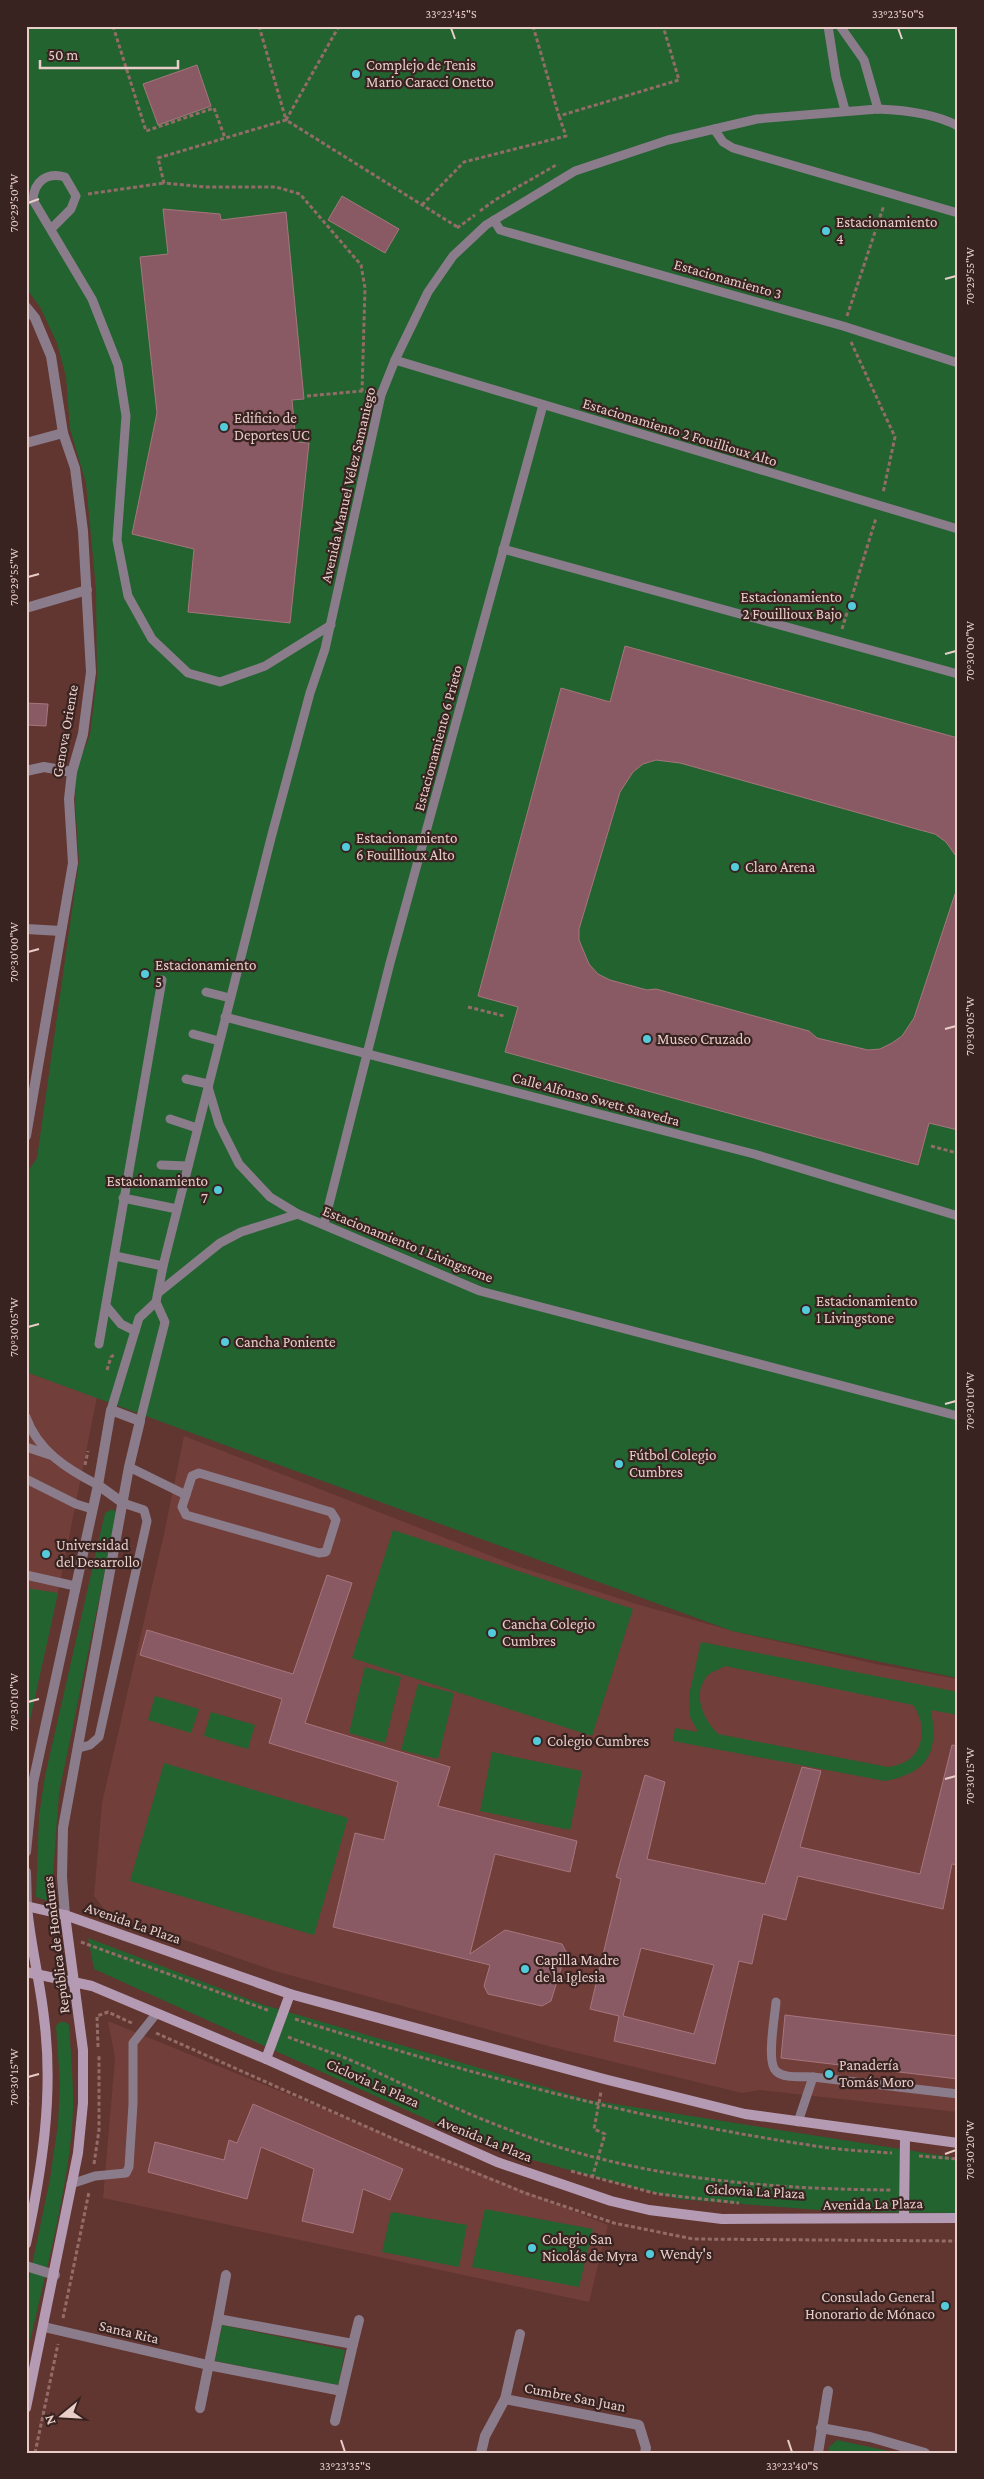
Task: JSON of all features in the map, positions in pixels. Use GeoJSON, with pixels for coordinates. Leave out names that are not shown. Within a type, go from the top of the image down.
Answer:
{"type":"FeatureCollection","features":[{"type":"Feature","properties":{"kind":"main road","name":"Avenida La Plaza"},"geometry":{"type":"LineString","coordinates":[[27,1906],[65,1915],[290,1994],[623,2084],[745,2114],[958,2143]]}},
{"type":"Feature","properties":{"kind":"main road","name":"República de Honduras"},"geometry":{"type":"LineString","coordinates":[[26,2244],[39,2185],[46,2120],[48,2068],[44,2018],[31,1973],[27,1906]]}},
{"type":"Feature","properties":{"kind":"main road","name":"República de Honduras"},"geometry":{"type":"LineString","coordinates":[[26,2408],[55,2274],[78,2153],[82,2103],[83,2050],[65,1915]]}},
{"type":"Feature","properties":{"kind":"main road","name":"Avenida La Plaza"},"geometry":{"type":"LineString","coordinates":[[31,1973],[73,1980],[92,1986],[266,2059],[497,2162],[588,2193],[649,2210],[722,2219],[758,2221],[904,2217],[958,2218]]}},
{"type":"Feature","properties":{"kind":"main road"},"geometry":{"type":"LineString","coordinates":[[266,2059],[290,1994]]}},
{"type":"Feature","properties":{"kind":"main road"},"geometry":{"type":"LineString","coordinates":[[904,2217],[905,2137]]}},
{"type":"Feature","properties":{"kind":"street","name":"Genova Oriente"},"geometry":{"type":"LineString","coordinates":[[26,307],[35,318],[51,356],[63,433],[75,468],[79,492],[87,590],[91,672],[83,734],[72,772],[69,799],[73,863],[26,1136]]}},
{"type":"Feature","properties":{"kind":"street"},"geometry":{"type":"LineString","coordinates":[[26,443],[63,433]]}},
{"type":"Feature","properties":{"kind":"street"},"geometry":{"type":"LineString","coordinates":[[26,608],[87,590]]}},
{"type":"Feature","properties":{"kind":"street"},"geometry":{"type":"LineString","coordinates":[[26,771],[44,767],[72,772]]}},
{"type":"Feature","properties":{"kind":"street"},"geometry":{"type":"LineString","coordinates":[[26,930],[61,931]]}},
{"type":"Feature","properties":{"kind":"street"},"geometry":{"type":"LineString","coordinates":[[26,1852],[33,1783],[98,1485],[111,1410],[140,1421]]}},
{"type":"Feature","properties":{"kind":"street","name":"República de Honduras"},"geometry":{"type":"LineString","coordinates":[[65,1915],[62,1877],[63,1828],[129,1467],[140,1421]]}},
{"type":"Feature","properties":{"kind":"street"},"geometry":{"type":"LineString","coordinates":[[98,1485],[123,1503]]}},
{"type":"Feature","properties":{"kind":"street","name":"República de Honduras"},"geometry":{"type":"LineString","coordinates":[[26,1872],[27,1906]]}},
{"type":"Feature","properties":{"kind":"street"},"geometry":{"type":"LineString","coordinates":[[26,2266],[55,2274]]}},
{"type":"Feature","properties":{"kind":"street"},"geometry":{"type":"LineString","coordinates":[[200,2408],[226,2275]]}},
{"type":"Feature","properties":{"kind":"street"},"geometry":{"type":"LineString","coordinates":[[218,2319],[354,2344]]}},
{"type":"Feature","properties":{"kind":"street"},"geometry":{"type":"LineString","coordinates":[[336,2421],[360,2320]]}},
{"type":"Feature","properties":{"kind":"street","name":"Santa Rita"},"geometry":{"type":"LineString","coordinates":[[44,2327],[208,2365],[342,2391]]}},
{"type":"Feature","properties":{"kind":"street","name":"Cumbre San Juan"},"geometry":{"type":"LineString","coordinates":[[481,2453],[484,2436],[505,2399],[520,2334]]}},
{"type":"Feature","properties":{"kind":"street"},"geometry":{"type":"LineString","coordinates":[[818,2453],[828,2391]]}},
{"type":"Feature","properties":{"kind":"street","name":"Cumbre San Juan"},"geometry":{"type":"LineString","coordinates":[[505,2399],[639,2424],[646,2448],[645,2453]]}},
{"type":"Feature","properties":{"kind":"street"},"geometry":{"type":"LineString","coordinates":[[821,2428],[870,2437],[920,2452]]}},
{"type":"Feature","properties":{"kind":"lane"},"geometry":{"type":"LineString","coordinates":[[828,26],[836,77],[845,110]]}},
{"type":"Feature","properties":{"kind":"lane"},"geometry":{"type":"LineString","coordinates":[[840,26],[864,60],[878,109]]}},
{"type":"Feature","properties":{"kind":"lane","name":"Avenida Manuel Vélez Samaniego"},"geometry":{"type":"LineString","coordinates":[[157,1297],[197,1128],[271,838],[330,624],[381,395],[395,360],[428,292],[453,256],[494,220],[575,171],[668,140],[757,119],[845,110],[878,109],[945,119],[958,126]]}},
{"type":"Feature","properties":{"kind":"lane"},"geometry":{"type":"LineString","coordinates":[[714,129],[723,142],[733,148],[958,213]]}},
{"type":"Feature","properties":{"kind":"lane"},"geometry":{"type":"LineString","coordinates":[[51,229],[71,208],[76,196],[65,177],[50,175],[37,184],[33,200],[92,299],[118,365],[126,416],[116,540],[128,596],[152,639],[188,673],[220,682],[265,666],[330,624]]}},
{"type":"Feature","properties":{"kind":"lane","name":"Estacionamiento 3"},"geometry":{"type":"LineString","coordinates":[[494,220],[500,230],[843,326],[958,363]]}},
{"type":"Feature","properties":{"kind":"lane","name":"Estacionamiento 2 Fouillioux Alto"},"geometry":{"type":"LineString","coordinates":[[395,360],[958,529]]}},
{"type":"Feature","properties":{"kind":"lane","name":"Estacionamiento 6 Prieto"},"geometry":{"type":"LineString","coordinates":[[324,1224],[366,1053],[543,405]]}},
{"type":"Feature","properties":{"kind":"lane"},"geometry":{"type":"LineString","coordinates":[[503,549],[958,674]]}},
{"type":"Feature","properties":{"kind":"lane"},"geometry":{"type":"LineString","coordinates":[[100,1344],[123,1198],[132,1160],[162,980]]}},
{"type":"Feature","properties":{"kind":"lane"},"geometry":{"type":"LineString","coordinates":[[206,992],[230,998]]}},
{"type":"Feature","properties":{"kind":"lane","name":"Calle Alfonso Swett Saavedra"},"geometry":{"type":"LineString","coordinates":[[225,1017],[754,1154],[958,1216]]}},
{"type":"Feature","properties":{"kind":"lane"},"geometry":{"type":"LineString","coordinates":[[193,1034],[219,1041]]}},
{"type":"Feature","properties":{"kind":"lane"},"geometry":{"type":"LineString","coordinates":[[186,1078],[208,1084]]}},
{"type":"Feature","properties":{"kind":"lane","name":"Estacionamiento 1 Livingstone"},"geometry":{"type":"LineString","coordinates":[[208,1084],[220,1124],[239,1164],[270,1197],[298,1214],[480,1291],[958,1416]]}},
{"type":"Feature","properties":{"kind":"lane"},"geometry":{"type":"LineString","coordinates":[[170,1118],[197,1128]]}},
{"type":"Feature","properties":{"kind":"lane"},"geometry":{"type":"LineString","coordinates":[[161,1165],[188,1166]]}},
{"type":"Feature","properties":{"kind":"lane"},"geometry":{"type":"LineString","coordinates":[[123,1198],[177,1209]]}},
{"type":"Feature","properties":{"kind":"lane"},"geometry":{"type":"LineString","coordinates":[[111,1410],[139,1318],[157,1297],[220,1243],[241,1232],[298,1214]]}},
{"type":"Feature","properties":{"kind":"lane"},"geometry":{"type":"LineString","coordinates":[[115,1256],[163,1266]]}},
{"type":"Feature","properties":{"kind":"lane"},"geometry":{"type":"LineString","coordinates":[[140,1421],[165,1322],[157,1297]]}},
{"type":"Feature","properties":{"kind":"lane"},"geometry":{"type":"LineString","coordinates":[[106,1306],[121,1324],[135,1331]]}},
{"type":"Feature","properties":{"kind":"lane"},"geometry":{"type":"LineString","coordinates":[[26,1417],[32,1433],[50,1455]]}},
{"type":"Feature","properties":{"kind":"lane"},"geometry":{"type":"LineString","coordinates":[[26,1446],[50,1455],[98,1485]]}},
{"type":"Feature","properties":{"kind":"lane"},"geometry":{"type":"LineString","coordinates":[[129,1467],[186,1495]]}},
{"type":"Feature","properties":{"kind":"lane"},"geometry":{"type":"LineString","coordinates":[[199,1473],[331,1512],[336,1520],[327,1550],[319,1553],[186,1515],[182,1510],[186,1495],[192,1476],[199,1473]]}},
{"type":"Feature","properties":{"kind":"lane"},"geometry":{"type":"LineString","coordinates":[[26,1479],[76,1504],[92,1509]]}},
{"type":"Feature","properties":{"kind":"lane"},"geometry":{"type":"LineString","coordinates":[[79,1748],[90,1745],[99,1737],[147,1521],[144,1510],[123,1503]]}},
{"type":"Feature","properties":{"kind":"lane"},"geometry":{"type":"LineString","coordinates":[[26,1575],[75,1586]]}},
{"type":"Feature","properties":{"kind":"lane"},"geometry":{"type":"LineString","coordinates":[[776,2002],[770,2062],[776,2071],[786,2076],[813,2077],[958,2094]]}},
{"type":"Feature","properties":{"kind":"lane"},"geometry":{"type":"LineString","coordinates":[[71,2184],[95,2176],[126,2173],[129,2167],[134,2043],[156,2014]]}},
{"type":"Feature","properties":{"kind":"lane"},"geometry":{"type":"LineString","coordinates":[[798,2122],[813,2077]]}},
{"type":"Feature","properties":{"kind":"path"},"geometry":{"type":"LineString","coordinates":[[113,26],[146,131],[214,108],[225,138]]}},
{"type":"Feature","properties":{"kind":"path"},"geometry":{"type":"LineString","coordinates":[[259,26],[286,120],[473,237]]}},
{"type":"Feature","properties":{"kind":"path"},"geometry":{"type":"LineString","coordinates":[[164,183],[158,158],[286,120],[339,26]]}},
{"type":"Feature","properties":{"kind":"path"},"geometry":{"type":"LineString","coordinates":[[422,206],[464,162],[566,136],[533,26]]}},
{"type":"Feature","properties":{"kind":"path"},"geometry":{"type":"LineString","coordinates":[[559,116],[679,80],[663,26]]}},
{"type":"Feature","properties":{"kind":"path"},"geometry":{"type":"LineString","coordinates":[[76,196],[164,183],[205,187],[276,187],[300,194],[361,265],[365,288],[362,391]]}},
{"type":"Feature","properties":{"kind":"path"},"geometry":{"type":"LineString","coordinates":[[838,641],[880,506],[895,437],[843,326],[888,193]]}},
{"type":"Feature","properties":{"kind":"path"},"geometry":{"type":"LineString","coordinates":[[307,396],[362,391],[381,395]]}},
{"type":"Feature","properties":{"kind":"path"},"geometry":{"type":"LineString","coordinates":[[468,1007],[504,1016]]}},
{"type":"Feature","properties":{"kind":"path"},"geometry":{"type":"LineString","coordinates":[[931,1146],[957,1153]]}},
{"type":"Feature","properties":{"kind":"path"},"geometry":{"type":"LineString","coordinates":[[26,2024],[28,2102],[26,2139]]}},
{"type":"Feature","properties":{"kind":"path"},"geometry":{"type":"LineString","coordinates":[[276,2032],[364,2066],[438,2102],[516,2133],[598,2158],[659,2173],[734,2183],[825,2190],[904,2190]]}},
{"type":"Feature","properties":{"kind":"path"},"geometry":{"type":"LineString","coordinates":[[583,2212],[605,2134],[594,2129],[599,2103]]}},
{"type":"Feature","properties":{"kind":"path","name":"Ciclovia La Plaza"},"geometry":{"type":"LineString","coordinates":[[567,2170],[658,2194],[741,2203]]}},
{"type":"Feature","properties":{"kind":"shaded area","name":"Universidad del Desarrollo"},"geometry":{"type":"Polygon","coordinates":[[[26,1372],[97,1397],[58,1593],[26,1738],[26,1372]]]}},
{"type":"Feature","properties":{"kind":"shaded area","name":"Colegio Cumbres"},"geometry":{"type":"Polygon","coordinates":[[[184,1436],[517,1566],[640,1605],[733,1631],[876,1664],[958,1679],[958,2112],[760,2090],[742,2093],[548,2046],[275,1971],[107,1913],[94,1896],[102,1803],[164,1534],[184,1436]]]}},
{"type":"Feature","properties":{"kind":"shaded area","name":"Colegio San Nicolás de Myra"},"geometry":{"type":"Polygon","coordinates":[[[108,2021],[608,2225],[589,2302],[103,2198],[115,2058],[108,2021]]]}},
{"type":"Feature","properties":{"kind":"green space"},"geometry":{"type":"Polygon","coordinates":[[[26,26],[958,26],[958,1678],[732,1631],[26,1372],[26,1174],[37,1158],[79,861],[75,801],[76,771],[90,735],[97,677],[96,589],[86,483],[70,429],[66,377],[57,343],[40,307],[26,288],[26,26]]]}},
{"type":"Feature","properties":{"kind":"green space"},"geometry":{"type":"Polygon","coordinates":[[[112,1509],[117,1513],[59,1793],[51,1902],[36,1897],[39,1816],[45,1776],[105,1513],[112,1509]]]}},
{"type":"Feature","properties":{"kind":"green space","name":"Cancha Colegio Cumbres"},"geometry":{"type":"Polygon","coordinates":[[[393,1530],[633,1609],[592,1736],[352,1658],[393,1530]]]}},
{"type":"Feature","properties":{"kind":"green space"},"geometry":{"type":"Polygon","coordinates":[[[26,1588],[58,1593],[26,1738],[26,1588]]]}},
{"type":"Feature","properties":{"kind":"green space"},"geometry":{"type":"Polygon","coordinates":[[[701,1642],[958,1692],[958,1715],[931,1710],[933,1738],[927,1758],[921,1766],[911,1772],[885,1781],[673,1741],[675,1728],[698,1732],[690,1717],[689,1695],[701,1642]],[[725,1666],[707,1676],[700,1691],[701,1706],[704,1714],[718,1734],[888,1767],[901,1764],[911,1758],[920,1745],[922,1728],[913,1705],[725,1666]]]}},
{"type":"Feature","properties":{"kind":"green space"},"geometry":{"type":"Polygon","coordinates":[[[365,1667],[401,1677],[385,1743],[349,1733],[365,1667]]]}},
{"type":"Feature","properties":{"kind":"green space"},"geometry":{"type":"Polygon","coordinates":[[[418,1684],[454,1693],[438,1759],[401,1750],[418,1684]]]}},
{"type":"Feature","properties":{"kind":"green space"},"geometry":{"type":"Polygon","coordinates":[[[155,1696],[199,1709],[191,1733],[148,1720],[155,1696]]]}},
{"type":"Feature","properties":{"kind":"green space"},"geometry":{"type":"Polygon","coordinates":[[[211,1712],[255,1725],[248,1749],[204,1736],[211,1712]]]}},
{"type":"Feature","properties":{"kind":"green space"},"geometry":{"type":"Polygon","coordinates":[[[492,1752],[582,1771],[570,1830],[480,1811],[492,1752]]]}},
{"type":"Feature","properties":{"kind":"green space"},"geometry":{"type":"Polygon","coordinates":[[[164,1763],[348,1818],[314,1935],[130,1881],[164,1763]]]}},
{"type":"Feature","properties":{"kind":"green space"},"geometry":{"type":"Polygon","coordinates":[[[88,1938],[264,2005],[589,2100],[958,2158],[958,2213],[843,2212],[678,2199],[495,2150],[94,1969],[88,1938]]]}},
{"type":"Feature","properties":{"kind":"green space"},"geometry":{"type":"Polygon","coordinates":[[[60,2022],[65,2022],[69,2025],[73,2089],[72,2128],[59,2216],[26,2360],[26,2294],[50,2179],[58,2124],[60,2084],[56,2026],[60,2022]]]}},
{"type":"Feature","properties":{"kind":"green space","name":"Colegio San Nicolás de Myra"},"geometry":{"type":"Polygon","coordinates":[[[485,2209],[593,2229],[579,2287],[472,2267],[485,2209]]]}},
{"type":"Feature","properties":{"kind":"green space"},"geometry":{"type":"Polygon","coordinates":[[[391,2212],[467,2225],[459,2267],[382,2252],[391,2212]]]}},
{"type":"Feature","properties":{"kind":"green space"},"geometry":{"type":"Polygon","coordinates":[[[222,2325],[345,2350],[338,2386],[215,2361],[222,2325]]]}},
{"type":"Feature","properties":{"kind":"green space"},"geometry":{"type":"Polygon","coordinates":[[[837,2440],[898,2453],[828,2453],[829,2447],[837,2440]]]}},
{"type":"Feature","properties":{"kind":"building"},"geometry":{"type":"Polygon","coordinates":[[[197,65],[211,106],[158,125],[143,84],[197,65]]]}},
{"type":"Feature","properties":{"kind":"building"},"geometry":{"type":"Polygon","coordinates":[[[342,196],[399,229],[385,253],[328,220],[342,196]]]}},
{"type":"Feature","properties":{"kind":"building","name":"Edificio de Deportes UC"},"geometry":{"type":"Polygon","coordinates":[[[163,209],[220,214],[221,220],[286,212],[304,399],[292,400],[296,442],[309,443],[290,623],[188,612],[194,549],[132,534],[157,413],[140,257],[168,254],[163,209]]]}},
{"type":"Feature","properties":{"kind":"building"},"geometry":{"type":"Polygon","coordinates":[[[625,646],[958,738],[958,859],[946,842],[935,834],[680,763],[656,760],[643,764],[633,772],[620,792],[579,929],[579,940],[589,964],[598,974],[610,980],[647,990],[656,989],[809,1031],[817,1038],[868,1050],[880,1049],[902,1036],[914,1018],[955,894],[958,895],[958,1130],[929,1123],[918,1165],[505,1052],[518,1007],[478,996],[561,688],[610,702],[625,646]]]}},
{"type":"Feature","properties":{"kind":"building"},"geometry":{"type":"Polygon","coordinates":[[[26,703],[48,704],[46,726],[26,725],[26,703]]]}},
{"type":"Feature","properties":{"kind":"building"},"geometry":{"type":"Polygon","coordinates":[[[327,1575],[352,1583],[305,1723],[450,1767],[438,1806],[577,1841],[570,1872],[495,1854],[470,1954],[505,1930],[562,1944],[566,1952],[551,2001],[542,2006],[488,1994],[484,1986],[490,1965],[333,1927],[355,1833],[384,1840],[398,1782],[269,1743],[282,1699],[140,1655],[147,1630],[293,1674],[327,1575]]]}},
{"type":"Feature","properties":{"kind":"building"},"geometry":{"type":"Polygon","coordinates":[[[952,1745],[958,1746],[958,1865],[952,1864],[943,1909],[798,1876],[786,1920],[763,1914],[752,1964],[739,1961],[715,2064],[614,2041],[619,2016],[590,2009],[621,1879],[616,1877],[645,1775],[665,1782],[647,1859],[765,1884],[802,1767],[821,1771],[800,1847],[920,1874],[952,1745]],[[641,1948],[623,2016],[694,2034],[714,1965],[641,1948]]]}},
{"type":"Feature","properties":{"kind":"building"},"geometry":{"type":"Polygon","coordinates":[[[785,2015],[958,2036],[958,2079],[781,2058],[785,2015]]]}},
{"type":"Feature","properties":{"kind":"building"},"geometry":{"type":"Polygon","coordinates":[[[253,2104],[403,2169],[390,2200],[363,2189],[353,2233],[302,2221],[314,2169],[261,2147],[247,2199],[148,2172],[155,2142],[224,2160],[229,2140],[237,2143],[253,2104]]]}},
{"type":"Feature","properties":{"kind":"place","name":"Complejo de Tenis Mario Caracci Onetto"},"geometry":{"type":"Point","coordinates":[356,74]}},
{"type":"Feature","properties":{"kind":"place","name":"Estacionamiento 4"},"geometry":{"type":"Point","coordinates":[826,231]}},
{"type":"Feature","properties":{"kind":"place","name":"Edificio de Deportes UC"},"geometry":{"type":"Point","coordinates":[224,427]}},
{"type":"Feature","properties":{"kind":"place","name":"Estacionamiento 2 Fouillioux Bajo"},"geometry":{"type":"Point","coordinates":[852,606]}},
{"type":"Feature","properties":{"kind":"place","name":"Estacionamiento 6 Fouillioux Alto"},"geometry":{"type":"Point","coordinates":[346,847]}},
{"type":"Feature","properties":{"kind":"place","name":"Claro Arena"},"geometry":{"type":"Point","coordinates":[735,867]}},
{"type":"Feature","properties":{"kind":"place","name":"Estacionamiento 5"},"geometry":{"type":"Point","coordinates":[145,974]}},
{"type":"Feature","properties":{"kind":"place","name":"Museo Cruzado"},"geometry":{"type":"Point","coordinates":[647,1039]}},
{"type":"Feature","properties":{"kind":"place","name":"Estacionamiento 7"},"geometry":{"type":"Point","coordinates":[218,1190]}},
{"type":"Feature","properties":{"kind":"place","name":"Estacionamiento 1 Livingstone"},"geometry":{"type":"Point","coordinates":[806,1310]}},
{"type":"Feature","properties":{"kind":"place","name":"Cancha Poniente"},"geometry":{"type":"Point","coordinates":[225,1342]}},
{"type":"Feature","properties":{"kind":"place","name":"Fútbol Colegio Cumbres"},"geometry":{"type":"Point","coordinates":[619,1464]}},
{"type":"Feature","properties":{"kind":"place","name":"Universidad del Desarrollo"},"geometry":{"type":"Point","coordinates":[46,1554]}},
{"type":"Feature","properties":{"kind":"place","name":"Cancha Colegio Cumbres"},"geometry":{"type":"Point","coordinates":[492,1633]}},
{"type":"Feature","properties":{"kind":"place","name":"Colegio Cumbres"},"geometry":{"type":"Point","coordinates":[537,1741]}},
{"type":"Feature","properties":{"kind":"place","name":"Capilla Madre de la Iglesia"},"geometry":{"type":"Point","coordinates":[525,1969]}},
{"type":"Feature","properties":{"kind":"place","name":"Panadería Tomás Moro"},"geometry":{"type":"Point","coordinates":[829,2074]}},
{"type":"Feature","properties":{"kind":"place","name":"Colegio San Nicolás de Myra"},"geometry":{"type":"Point","coordinates":[532,2248]}},
{"type":"Feature","properties":{"kind":"place","name":"Wendy's"},"geometry":{"type":"Point","coordinates":[650,2254]}},
{"type":"Feature","properties":{"kind":"place","name":"Consulado General Honorario de Mónaco"},"geometry":{"type":"Point","coordinates":[945,2306]}}]}
